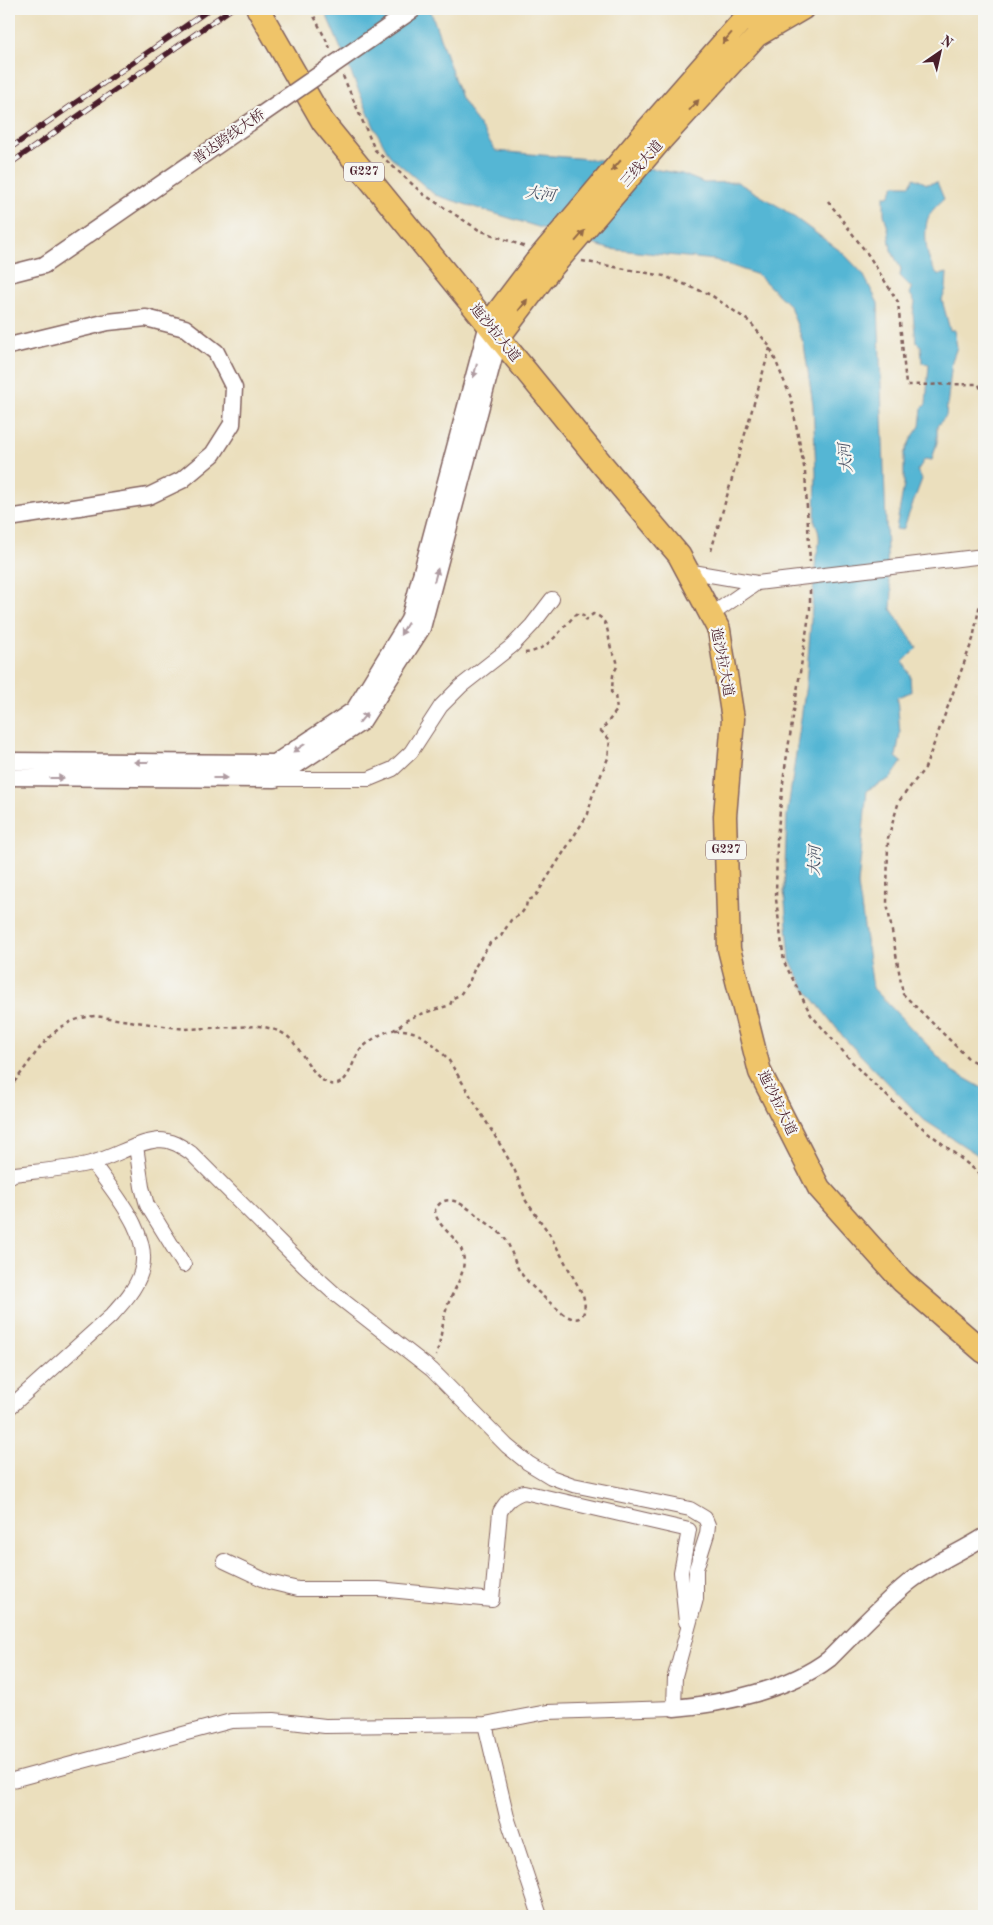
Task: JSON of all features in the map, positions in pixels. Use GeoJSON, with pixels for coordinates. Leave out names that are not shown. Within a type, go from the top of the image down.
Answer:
{"type":"FeatureCollection","features":[{"type":"Feature","properties":{"kind":"highway","name":"迤沙拉大道"},"geometry":{"type":"LineString","coordinates":[[258,9],[323,122],[679,555],[719,630],[733,719],[725,816],[729,949],[760,1072],[819,1188],[902,1281],[984,1352]]}},
{"type":"Feature","properties":{"kind":"main road","name":"三线大道"},"geometry":{"type":"LineString","coordinates":[[493,331],[542,268],[655,135],[740,23],[765,9]]}},
{"type":"Feature","properties":{"kind":"main road","name":"三线大道"},"geometry":{"type":"LineString","coordinates":[[655,135],[757,36],[803,9]]}},
{"type":"Feature","properties":{"kind":"street","name":"普达跨线大桥"},"geometry":{"type":"LineString","coordinates":[[9,274],[44,265],[414,9]]}},
{"type":"Feature","properties":{"kind":"street"},"geometry":{"type":"LineString","coordinates":[[9,346],[108,322],[146,318],[186,328],[216,352],[234,388],[232,424],[213,454],[182,480],[149,496],[9,518]]}},
{"type":"Feature","properties":{"kind":"street"},"geometry":{"type":"LineString","coordinates":[[9,762],[275,763],[354,710],[409,620],[493,331]]}},
{"type":"Feature","properties":{"kind":"street"},"geometry":{"type":"LineString","coordinates":[[275,779],[362,722],[422,628],[493,331]]}},
{"type":"Feature","properties":{"kind":"street"},"geometry":{"type":"LineString","coordinates":[[687,571],[757,583],[984,556]]}},
{"type":"Feature","properties":{"kind":"street"},"geometry":{"type":"LineString","coordinates":[[711,615],[757,583]]}},
{"type":"Feature","properties":{"kind":"street"},"geometry":{"type":"LineString","coordinates":[[9,777],[370,778],[393,769],[411,752],[441,706],[462,686],[512,646],[532,625],[552,599]]}},
{"type":"Feature","properties":{"kind":"street"},"geometry":{"type":"LineString","coordinates":[[9,1177],[14,1174],[93,1163],[136,1146],[159,1140],[170,1141],[191,1153],[304,1266],[336,1295],[432,1370],[507,1446],[528,1463],[551,1477],[573,1486],[690,1510],[705,1518],[708,1524],[707,1534],[696,1569],[696,1599],[675,1676],[674,1708]]}},
{"type":"Feature","properties":{"kind":"street"},"geometry":{"type":"LineString","coordinates":[[136,1146],[142,1187],[148,1205],[184,1265]]}},
{"type":"Feature","properties":{"kind":"street"},"geometry":{"type":"LineString","coordinates":[[9,1408],[112,1316],[135,1285],[141,1272],[144,1258],[142,1243],[134,1224],[93,1163]]}},
{"type":"Feature","properties":{"kind":"street"},"geometry":{"type":"LineString","coordinates":[[224,1561],[269,1582],[298,1589],[378,1589],[492,1600],[500,1512],[505,1502],[514,1495],[524,1492],[539,1494],[689,1530],[681,1572],[687,1633]]}},
{"type":"Feature","properties":{"kind":"street"},"geometry":{"type":"LineString","coordinates":[[9,1781],[231,1721],[274,1720],[325,1726],[485,1724],[547,1712],[674,1708],[705,1705],[754,1693],[802,1677],[817,1669],[830,1659],[908,1583],[928,1568],[984,1537]]}},
{"type":"Feature","properties":{"kind":"street"},"geometry":{"type":"LineString","coordinates":[[485,1724],[507,1816],[540,1916]]}},
{"type":"Feature","properties":{"kind":"path"},"geometry":{"type":"LineString","coordinates":[[828,201],[869,256],[898,302],[906,385],[979,384],[984,401]]}},
{"type":"Feature","properties":{"kind":"path"},"geometry":{"type":"LineString","coordinates":[[711,551],[770,348]]}},
{"type":"Feature","properties":{"kind":"path"},"geometry":{"type":"LineString","coordinates":[[984,583],[973,639],[925,768],[899,801],[888,838],[887,903],[902,994],[969,1059],[984,1067]]}},
{"type":"Feature","properties":{"kind":"path"},"geometry":{"type":"LineString","coordinates":[[394,1030],[407,1020],[450,1005],[453,998],[460,995],[490,943],[501,936],[511,920],[521,914],[526,907],[527,901],[535,897],[584,823],[592,797],[598,786],[598,780],[608,758],[610,740],[601,731],[616,710],[614,695],[611,692],[617,658],[611,649],[609,630],[599,616],[593,614],[585,621],[583,615],[578,613],[551,642],[534,652],[516,652],[512,646]]}},
{"type":"Feature","properties":{"kind":"path"},"geometry":{"type":"LineString","coordinates":[[9,1088],[22,1074],[50,1035],[70,1020],[82,1016],[95,1016],[185,1029],[259,1026],[279,1031],[296,1044],[317,1076],[324,1082],[331,1084],[338,1084],[344,1080],[355,1057],[370,1042],[384,1033],[404,1030],[425,1037],[448,1059],[504,1151],[515,1171],[526,1201],[550,1233],[583,1294],[585,1302],[585,1309],[580,1318],[576,1320],[570,1319],[562,1314],[522,1276],[513,1260],[509,1245],[503,1236],[464,1205],[456,1201],[442,1201],[435,1210],[436,1216],[440,1224],[458,1242],[463,1253],[464,1266],[447,1307],[441,1341],[432,1370]]}},
{"type":"Feature","properties":{"kind":"water","name":"大河"},"geometry":{"type":"Polygon","coordinates":[[[324,9],[430,9],[461,98],[496,151],[600,160],[682,174],[704,183],[737,182],[783,209],[843,253],[863,274],[878,303],[888,579],[892,591],[891,609],[917,648],[903,662],[910,675],[911,692],[897,697],[900,733],[896,757],[902,762],[891,778],[867,790],[858,885],[873,988],[952,1071],[984,1089],[984,1159],[924,1120],[845,1039],[804,987],[790,960],[784,891],[787,816],[806,684],[816,556],[819,540],[815,523],[816,472],[813,404],[804,345],[790,306],[758,275],[715,260],[609,249],[435,195],[390,156],[375,129],[324,9]]]}},
{"type":"Feature","properties":{"kind":"water"},"geometry":{"type":"Polygon","coordinates":[[[914,178],[927,184],[937,182],[944,199],[928,218],[926,240],[928,257],[935,271],[939,275],[947,273],[946,289],[942,300],[950,330],[954,330],[957,347],[952,361],[946,416],[937,426],[937,442],[932,460],[925,459],[917,471],[922,479],[903,530],[896,529],[904,485],[904,454],[920,426],[922,408],[926,404],[929,364],[922,363],[921,346],[916,342],[913,314],[915,302],[910,294],[912,288],[900,276],[901,269],[891,250],[884,214],[884,196],[889,196],[895,185],[910,185],[914,178]]]}},
{"type":"Feature","properties":{"kind":"railway"},"geometry":{"type":"LineString","coordinates":[[9,149],[210,9]]}},
{"type":"Feature","properties":{"kind":"railway"},"geometry":{"type":"LineString","coordinates":[[11,163],[231,9]]}}]}
